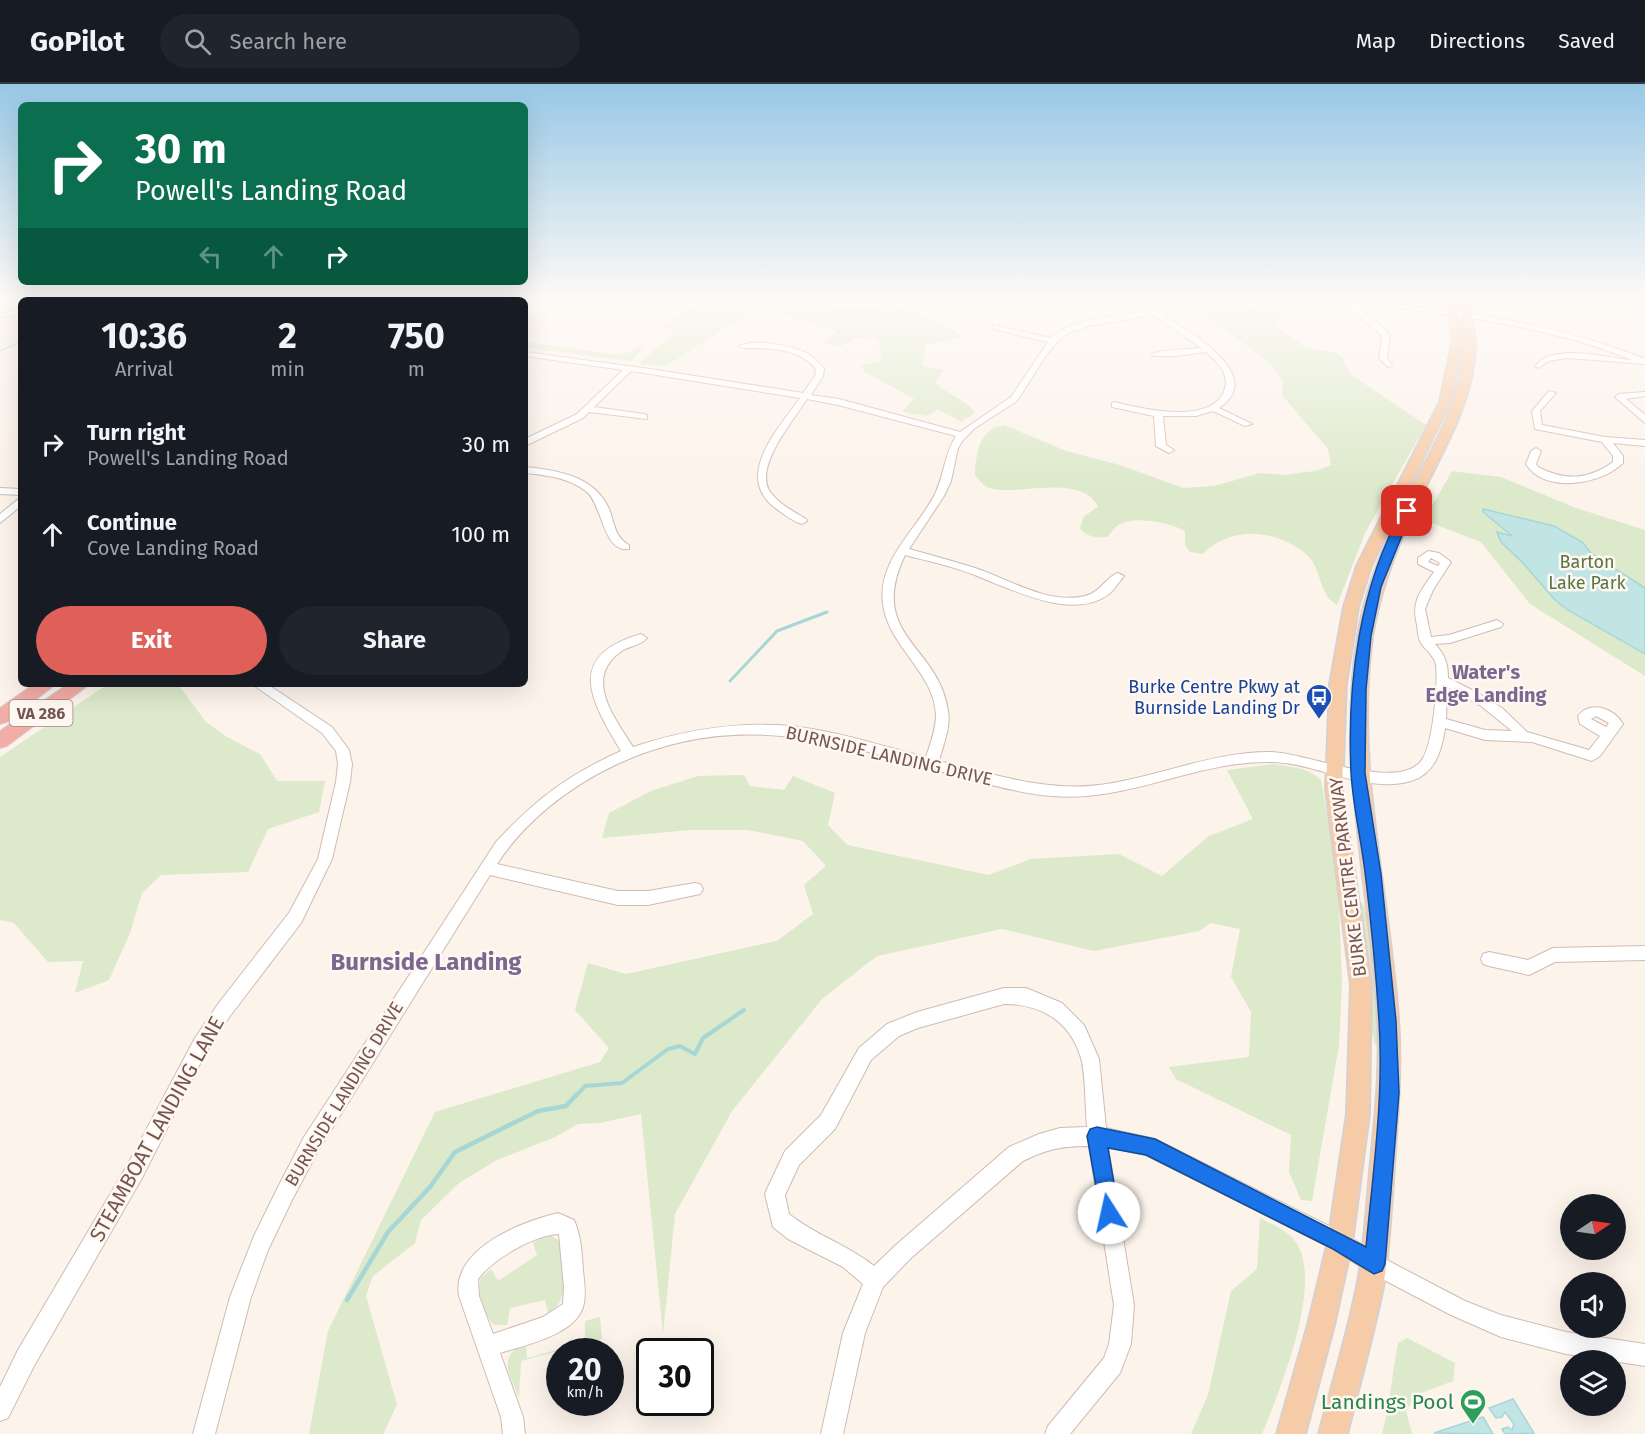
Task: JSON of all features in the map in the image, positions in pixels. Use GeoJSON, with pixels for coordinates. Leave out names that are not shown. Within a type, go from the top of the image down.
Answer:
{"type":"FeatureCollection","features":[{"type":"Feature","properties":{"kind":"highway","name":"VA 286"},"geometry":{"type":"LineString","coordinates":[[0,717],[43,687]]}},
{"type":"Feature","properties":{"kind":"highway","name":"VA 286"},"geometry":{"type":"LineString","coordinates":[[0,741],[77,687]]}},
{"type":"Feature","properties":{"kind":"main road","name":"BURKE CENTRE PARKWAY"},"geometry":{"type":"LineString","coordinates":[[1291,1434],[1321,1325],[1340,1242],[1358,1114],[1361,986],[1334,789],[1336,703],[1351,607],[1364,566],[1378,533],[1445,402],[1454,364]]}},
{"type":"Feature","properties":{"kind":"main road","name":"BURKE CENTRE PARKWAY"},"geometry":{"type":"LineString","coordinates":[[1333,1434],[1374,1264],[1390,1093],[1388,1021],[1373,874],[1358,773],[1359,690],[1365,636],[1376,587],[1407,511],[1460,404],[1468,364]]}},
{"type":"Feature","properties":{"kind":"street"},"geometry":{"type":"LineString","coordinates":[[599,364],[867,408],[962,435]]}},
{"type":"Feature","properties":{"kind":"street"},"geometry":{"type":"LineString","coordinates":[[802,520],[772,500],[764,490],[760,474],[766,453],[820,371],[816,364]]}},
{"type":"Feature","properties":{"kind":"street"},"geometry":{"type":"LineString","coordinates":[[931,763],[942,722],[939,699],[931,681],[900,639],[888,603],[890,576],[902,551],[943,489],[952,451],[962,435],[1016,397],[1037,364]]}},
{"type":"Feature","properties":{"kind":"street"},"geometry":{"type":"LineString","coordinates":[[1115,405],[1158,414],[1185,414],[1213,408],[1227,396],[1230,379],[1222,364]]}},
{"type":"Feature","properties":{"kind":"street"},"geometry":{"type":"LineString","coordinates":[[528,442],[568,423],[589,409],[629,368]]}},
{"type":"Feature","properties":{"kind":"street"},"geometry":{"type":"LineString","coordinates":[[1552,393],[1536,411],[1538,427],[1605,440],[1645,443]]}},
{"type":"Feature","properties":{"kind":"street"},"geometry":{"type":"LineString","coordinates":[[1644,394],[1618,397],[1645,420]]}},
{"type":"Feature","properties":{"kind":"street"},"geometry":{"type":"LineString","coordinates":[[1213,408],[1248,424]]}},
{"type":"Feature","properties":{"kind":"street"},"geometry":{"type":"LineString","coordinates":[[589,409],[644,417]]}},
{"type":"Feature","properties":{"kind":"street"},"geometry":{"type":"LineString","coordinates":[[1158,414],[1161,446],[1168,450]]}},
{"type":"Feature","properties":{"kind":"street"},"geometry":{"type":"LineString","coordinates":[[1536,451],[1531,464],[1534,469],[1566,482],[1578,483],[1587,481],[1618,463],[1618,456],[1605,440]]}},
{"type":"Feature","properties":{"kind":"street"},"geometry":{"type":"LineString","coordinates":[[528,470],[558,474],[585,486],[596,495],[604,508],[612,538],[625,548]]}},
{"type":"Feature","properties":{"kind":"street"},"geometry":{"type":"LineString","coordinates":[[0,491],[18,492]]}},
{"type":"Feature","properties":{"kind":"street"},"geometry":{"type":"LineString","coordinates":[[0,520],[18,503]]}},
{"type":"Feature","properties":{"kind":"street"},"geometry":{"type":"LineString","coordinates":[[902,551],[951,564],[1029,593],[1058,600],[1096,596],[1108,590],[1118,576]]}},
{"type":"Feature","properties":{"kind":"street"},"geometry":{"type":"LineString","coordinates":[[1440,571],[1421,601],[1419,609],[1426,641],[1450,639],[1497,624]]}},
{"type":"Feature","properties":{"kind":"street"},"geometry":{"type":"LineString","coordinates":[[629,752],[599,703],[594,688],[598,670],[608,656],[623,644],[641,638]]}},
{"type":"Feature","properties":{"kind":"street","name":"BURNSIDE LANDING DRIVE"},"geometry":{"type":"LineString","coordinates":[[204,1434],[230,1329],[243,1290],[284,1192],[311,1144],[508,837],[537,808],[580,777],[629,752],[695,735],[754,729],[814,735],[1030,789],[1072,792],[1115,789],[1250,757],[1283,758],[1388,779],[1418,773],[1424,768],[1434,751],[1442,662],[1426,641]]}},
{"type":"Feature","properties":{"kind":"street"},"geometry":{"type":"LineString","coordinates":[[1441,680],[1454,684],[1510,720],[1522,735]]}},
{"type":"Feature","properties":{"kind":"street","name":"STEAMBOAT LANDING LANE"},"geometry":{"type":"LineString","coordinates":[[0,1410],[26,1358],[135,1171],[201,1044],[224,1010],[295,918],[325,859],[343,782],[345,764],[342,750],[327,730],[262,687]]}},
{"type":"Feature","properties":{"kind":"street"},"geometry":{"type":"LineString","coordinates":[[1438,721],[1485,735],[1522,735],[1592,756],[1609,735]]}},
{"type":"Feature","properties":{"kind":"street"},"geometry":{"type":"LineString","coordinates":[[486,868],[618,898],[648,898],[695,889]]}},
{"type":"Feature","properties":{"kind":"street"},"geometry":{"type":"LineString","coordinates":[[1490,959],[1529,968],[1553,955],[1645,952]]}},
{"type":"Feature","properties":{"kind":"street"},"geometry":{"type":"LineString","coordinates":[[875,1280],[850,1260],[788,1228],[780,1220],[775,1194],[792,1158],[828,1122],[865,1054],[885,1035],[917,1020],[1004,996],[1026,996],[1047,1004],[1070,1021],[1086,1046],[1090,1059],[1097,1136],[1124,1292],[1124,1325],[1112,1365],[1056,1434]]}},
{"type":"Feature","properties":{"kind":"street"},"geometry":{"type":"LineString","coordinates":[[832,1434],[854,1333],[875,1280],[904,1251],[1016,1154],[1039,1143],[1060,1137],[1097,1136],[1148,1146],[1340,1242],[1374,1264],[1458,1308],[1501,1326],[1566,1343],[1645,1355]]}},
{"type":"Feature","properties":{"kind":"street"},"geometry":{"type":"LineString","coordinates":[[488,1346],[564,1318],[572,1311],[574,1296],[570,1237],[567,1227],[558,1223],[537,1228],[483,1259],[473,1269],[467,1281],[469,1296],[512,1417],[514,1434]]}},
{"type":"Feature","properties":{"kind":"green space"},"geometry":{"type":"Polygon","coordinates":[[[640,364],[669,364],[666,366],[640,364]]]}},
{"type":"Feature","properties":{"kind":"green space"},"geometry":{"type":"Polygon","coordinates":[[[923,364],[923,366],[944,370],[936,381],[937,385],[970,406],[975,413],[961,422],[938,409],[927,416],[902,412],[914,399],[865,372],[860,365],[923,364]]]}},
{"type":"Feature","properties":{"kind":"green space"},"geometry":{"type":"Polygon","coordinates":[[[1270,364],[1345,364],[1350,374],[1426,425],[1365,533],[1337,605],[1326,594],[1312,560],[1295,546],[1282,540],[1254,534],[1240,535],[1226,538],[1203,554],[1190,552],[1185,545],[1185,531],[1164,523],[1139,520],[1122,523],[1107,537],[1092,536],[1080,528],[1084,516],[1098,507],[1089,496],[1076,490],[1061,488],[996,489],[985,486],[975,475],[980,443],[989,431],[1004,425],[1066,451],[1120,465],[1183,488],[1214,486],[1260,473],[1283,475],[1315,471],[1331,465],[1328,449],[1282,395],[1283,383],[1270,364]]]}},
{"type":"Feature","properties":{"kind":"green space","name":"Barton Lake Park"},"geometry":{"type":"Polygon","coordinates":[[[1452,471],[1501,477],[1576,508],[1645,530],[1645,676],[1530,604],[1481,542],[1424,520],[1452,471]]]}},
{"type":"Feature","properties":{"kind":"green space"},"geometry":{"type":"Polygon","coordinates":[[[104,687],[180,687],[206,722],[227,737],[260,754],[277,781],[325,781],[319,812],[268,829],[248,872],[161,875],[142,893],[130,933],[109,980],[75,993],[83,961],[48,962],[14,923],[0,920],[0,757],[104,687]]]}},
{"type":"Feature","properties":{"kind":"green space"},"geometry":{"type":"Polygon","coordinates":[[[1273,764],[1305,770],[1321,780],[1338,878],[1342,983],[1339,1045],[1312,1201],[1301,1200],[1289,1172],[1291,1135],[1176,1079],[1169,1067],[1249,1057],[1251,1012],[1231,977],[1240,929],[1211,923],[1199,931],[1094,951],[1002,929],[877,956],[822,999],[732,1111],[675,1214],[663,1334],[641,1114],[599,1123],[578,1124],[555,1137],[497,1160],[459,1183],[421,1220],[415,1243],[373,1276],[366,1296],[397,1405],[383,1434],[309,1434],[328,1331],[435,1112],[600,1062],[609,1048],[575,1010],[588,963],[626,974],[777,941],[813,914],[804,885],[826,866],[803,841],[748,830],[690,830],[602,838],[609,813],[651,791],[698,776],[744,775],[750,786],[784,790],[793,776],[835,793],[828,825],[847,845],[989,875],[1031,859],[1119,854],[1162,876],[1209,836],[1253,819],[1227,770],[1273,764]]]}},
{"type":"Feature","properties":{"kind":"green space"},"geometry":{"type":"Polygon","coordinates":[[[1360,903],[1363,903],[1371,929],[1378,1046],[1375,1045],[1369,1018],[1360,903]]]}},
{"type":"Feature","properties":{"kind":"green space"},"geometry":{"type":"Polygon","coordinates":[[[1260,1218],[1294,1239],[1304,1262],[1305,1286],[1296,1339],[1262,1434],[1191,1434],[1208,1395],[1231,1291],[1257,1269],[1260,1218]]]}},
{"type":"Feature","properties":{"kind":"green space"},"geometry":{"type":"Polygon","coordinates":[[[549,1234],[558,1240],[561,1246],[564,1283],[560,1301],[548,1313],[545,1300],[510,1308],[507,1325],[494,1325],[487,1316],[482,1303],[481,1278],[491,1269],[498,1281],[537,1255],[533,1243],[549,1234]]]}},
{"type":"Feature","properties":{"kind":"green space"},"geometry":{"type":"Polygon","coordinates":[[[600,1317],[602,1338],[585,1338],[585,1321],[600,1317]]]}},
{"type":"Feature","properties":{"kind":"green space"},"geometry":{"type":"Polygon","coordinates":[[[1407,1338],[1455,1363],[1453,1381],[1416,1395],[1406,1411],[1412,1434],[1382,1434],[1398,1343],[1407,1338]]]}},
{"type":"Feature","properties":{"kind":"green space"},"geometry":{"type":"Polygon","coordinates":[[[526,1343],[527,1358],[546,1353],[521,1361],[519,1398],[509,1374],[508,1360],[517,1348],[526,1343]]]}},
{"type":"Feature","properties":{"kind":"water"},"geometry":{"type":"Polygon","coordinates":[[[1483,509],[1554,526],[1582,542],[1592,554],[1645,588],[1645,654],[1566,609],[1554,599],[1524,564],[1501,542],[1497,532],[1512,536],[1483,512],[1483,509]]]}},
{"type":"Feature","properties":{"kind":"water"},"geometry":{"type":"Polygon","coordinates":[[[1513,1399],[1534,1433],[1505,1434],[1502,1429],[1508,1427],[1512,1430],[1514,1424],[1505,1412],[1502,1417],[1496,1418],[1489,1408],[1513,1399]]]}},
{"type":"Feature","properties":{"kind":"water","name":"Landings Pool"},"geometry":{"type":"Polygon","coordinates":[[[1483,1417],[1493,1434],[1434,1433],[1483,1417]]]}},
{"type":"Feature","properties":{"kind":"waterway"},"geometry":{"type":"LineString","coordinates":[[730,681],[777,631],[827,612]]}},
{"type":"Feature","properties":{"kind":"waterway"},"geometry":{"type":"LineString","coordinates":[[575,1097],[585,1086],[622,1083],[668,1049],[680,1046],[695,1054],[703,1038],[744,1010]]}},
{"type":"Feature","properties":{"kind":"waterway"},"geometry":{"type":"LineString","coordinates":[[347,1300],[388,1232],[430,1187],[455,1152],[538,1111],[566,1106],[576,1095]]}},
{"type":"Feature","properties":{"kind":"place","name":"Burke Centre Pkwy at Burnside Landing Dr"},"geometry":{"type":"Point","coordinates":[1319,720]}},
{"type":"Feature","properties":{"kind":"place","name":"Landings Pool"},"geometry":{"type":"Point","coordinates":[1473,1425]}},
{"type":"Feature","properties":{"kind":"district","name":"Water's Edge Landing"},"geometry":{"type":"Point","coordinates":[1486,684]}},
{"type":"Feature","properties":{"kind":"district","name":"Burnside Landing"},"geometry":{"type":"Point","coordinates":[426,962]}},
{"type":"Feature","properties":{"kind":"route"},"geometry":{"type":"LineString","coordinates":[[1109,1213],[1097,1136],[1128,1140],[1148,1146],[1340,1242],[1374,1264],[1390,1093],[1388,1021],[1382,949],[1358,773],[1359,690],[1365,636],[1376,587],[1392,543],[1407,511]]}}]}
